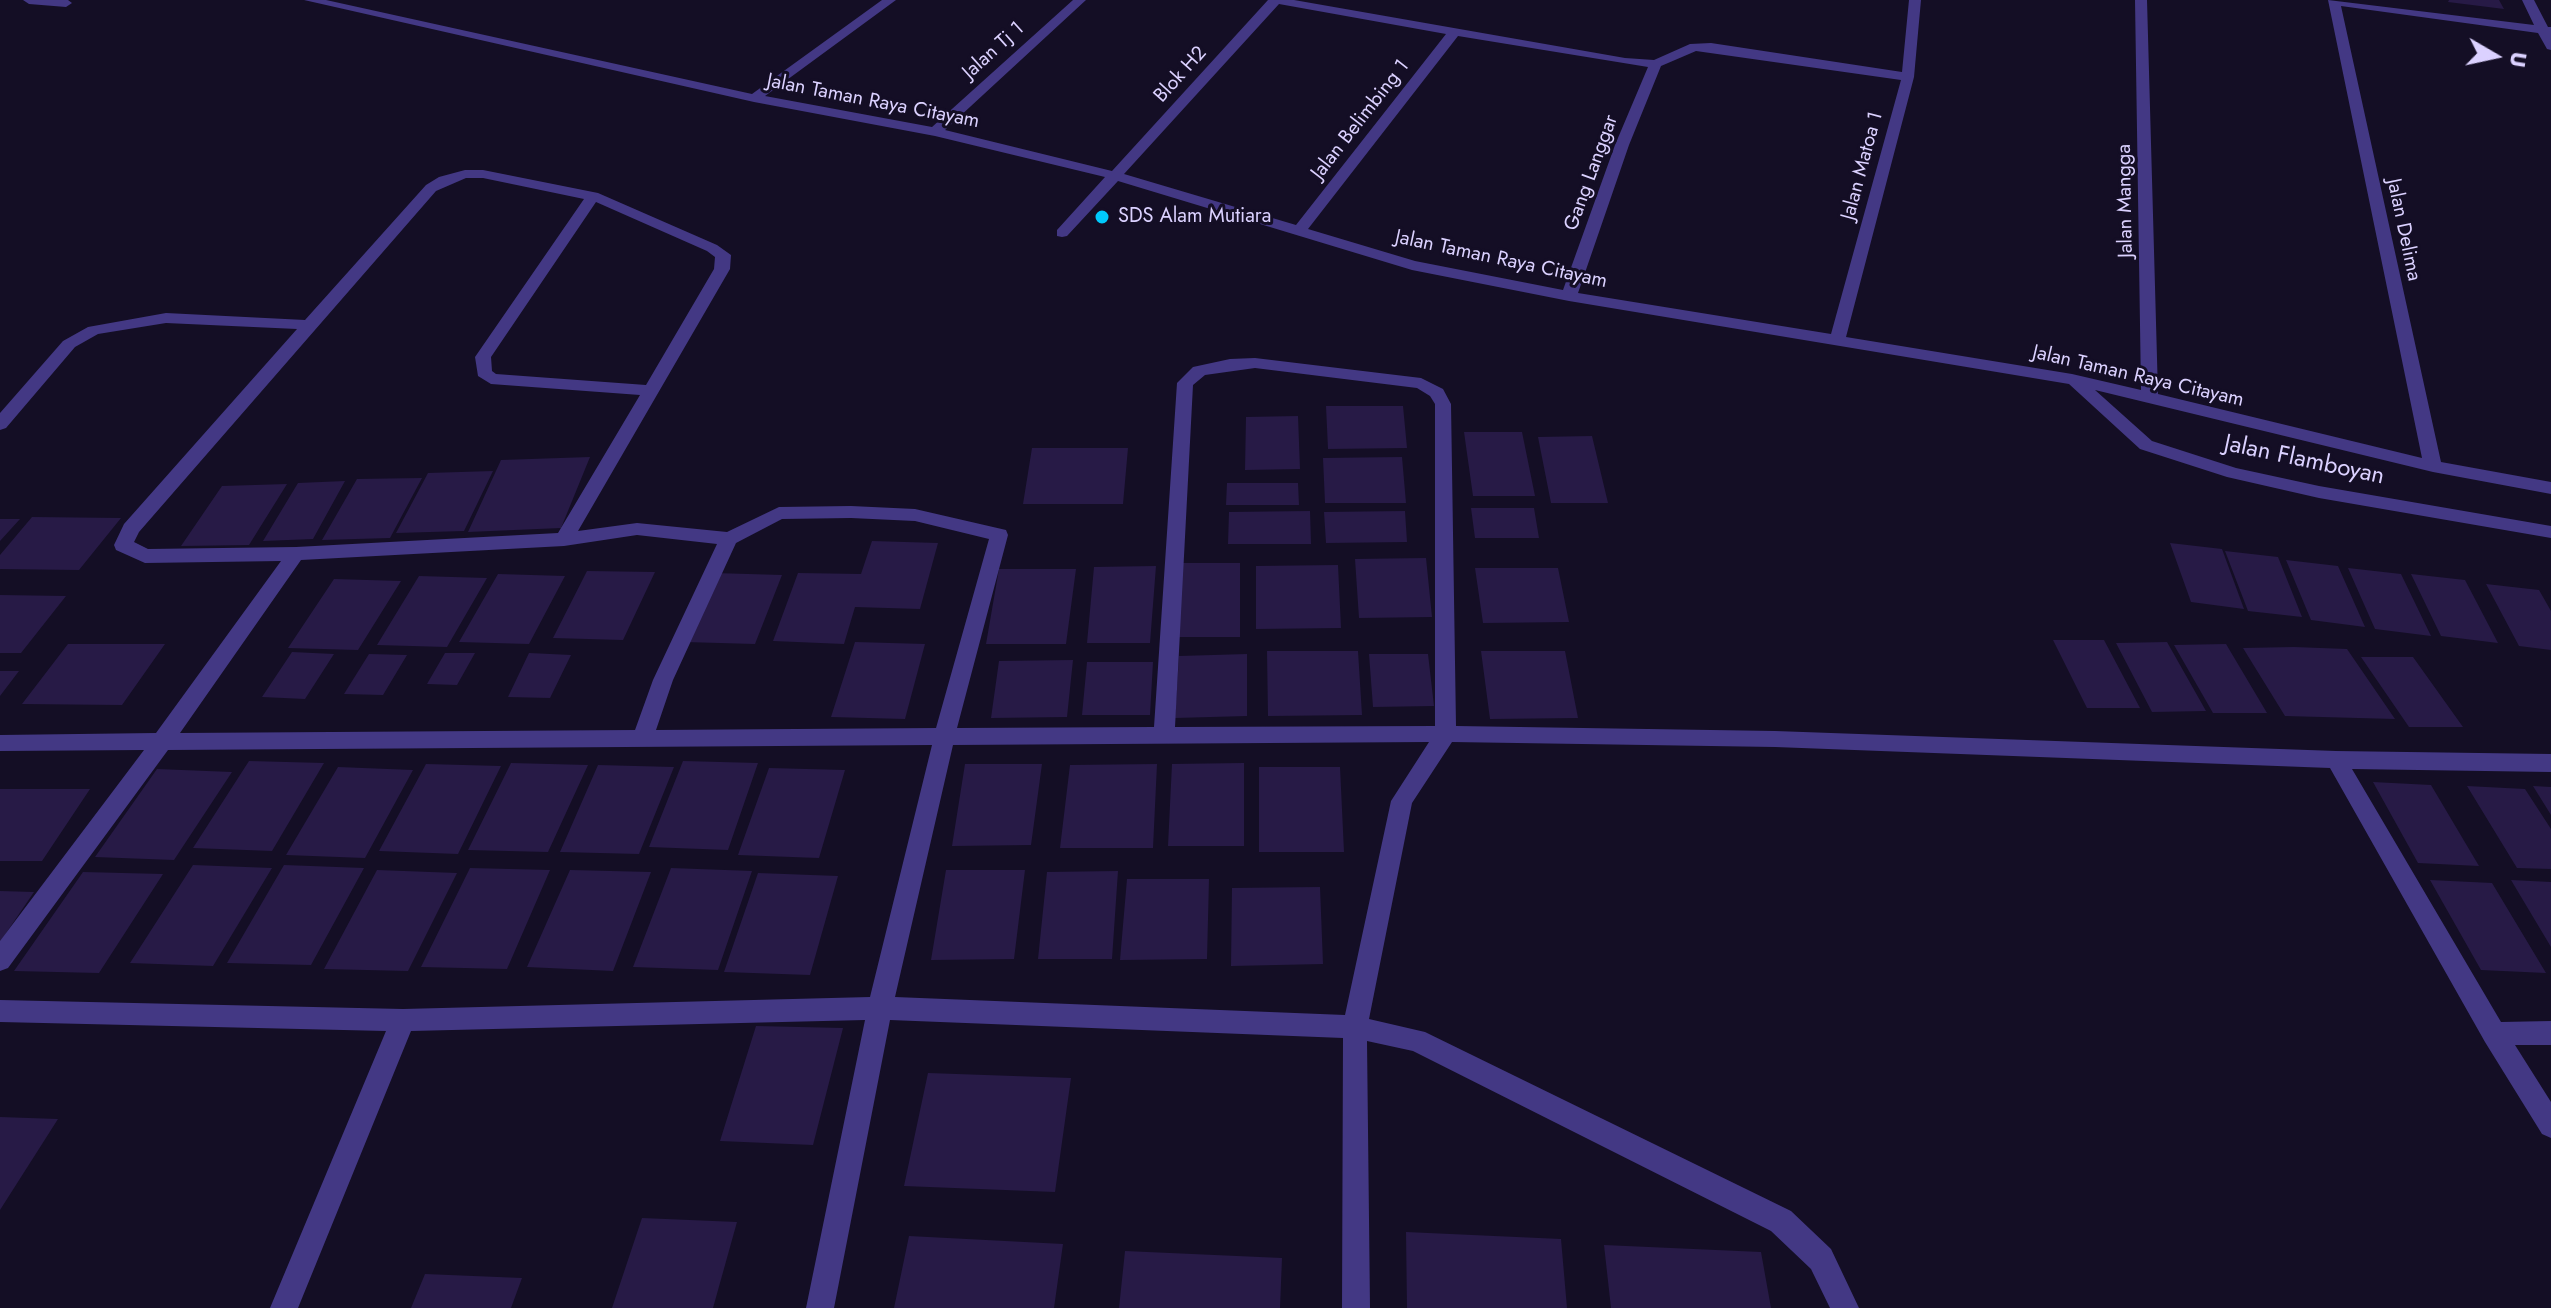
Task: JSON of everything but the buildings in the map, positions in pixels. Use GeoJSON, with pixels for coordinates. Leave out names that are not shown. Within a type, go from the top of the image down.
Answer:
{"type":"FeatureCollection","features":[{"type":"Feature","properties":{"kind":"street"},"geometry":{"type":"LineString","coordinates":[[29,0],[66,3]]}},
{"type":"Feature","properties":{"kind":"street","name":"Jalan Taman Raya Citayam"},"geometry":{"type":"LineString","coordinates":[[310,0],[754,98],[935,132],[1117,176],[1412,265],[1569,296],[2072,379],[2433,466],[2551,488]]}},
{"type":"Feature","properties":{"kind":"street"},"geometry":{"type":"LineString","coordinates":[[754,98],[890,0]]}},
{"type":"Feature","properties":{"kind":"street","name":"Jalan Tj 1"},"geometry":{"type":"LineString","coordinates":[[935,132],[1080,0]]}},
{"type":"Feature","properties":{"kind":"street"},"geometry":{"type":"LineString","coordinates":[[1275,0],[1453,34],[1625,62],[1656,64],[1694,47],[1711,47],[1908,77]]}},
{"type":"Feature","properties":{"kind":"street","name":"Blok H2"},"geometry":{"type":"LineString","coordinates":[[1062,233],[1275,0]]}},
{"type":"Feature","properties":{"kind":"street","name":"Jalan Matoa 1"},"geometry":{"type":"LineString","coordinates":[[1837,340],[1908,77],[1915,0]]}},
{"type":"Feature","properties":{"kind":"street","name":"Jalan Mangga"},"geometry":{"type":"LineString","coordinates":[[2141,0],[2150,400]]}},
{"type":"Feature","properties":{"kind":"street"},"geometry":{"type":"LineString","coordinates":[[2528,0],[2547,30],[2551,46]]}},
{"type":"Feature","properties":{"kind":"street"},"geometry":{"type":"LineString","coordinates":[[2334,1],[2547,30]]}},
{"type":"Feature","properties":{"kind":"street","name":"Jalan Delima"},"geometry":{"type":"LineString","coordinates":[[2334,1],[2433,466]]}},
{"type":"Feature","properties":{"kind":"street","name":"Jalan Belimbing 1"},"geometry":{"type":"LineString","coordinates":[[1300,230],[1453,34]]}},
{"type":"Feature","properties":{"kind":"street","name":"Gang Langgar"},"geometry":{"type":"LineString","coordinates":[[1569,296],[1622,145],[1656,64]]}},
{"type":"Feature","properties":{"kind":"street"},"geometry":{"type":"LineString","coordinates":[[564,539],[722,269],[723,255],[593,196],[483,174],[465,174],[444,180],[431,188],[131,529],[123,545],[145,556],[296,554],[564,539],[637,529],[729,539],[779,513],[851,512],[915,515],[999,535],[944,738],[880,1008],[820,1308]]}},
{"type":"Feature","properties":{"kind":"street"},"geometry":{"type":"LineString","coordinates":[[593,196],[483,357],[484,372],[491,379],[650,391]]}},
{"type":"Feature","properties":{"kind":"street"},"geometry":{"type":"LineString","coordinates":[[0,424],[69,344],[94,330],[166,318],[309,325]]}},
{"type":"Feature","properties":{"kind":"street"},"geometry":{"type":"LineString","coordinates":[[1164,736],[1185,383],[1199,371],[1230,364],[1255,363],[1421,383],[1437,393],[1443,404],[1446,734],[1402,801],[1355,1027],[1356,1308]]}},
{"type":"Feature","properties":{"kind":"street","name":"Jalan Flamboyan"},"geometry":{"type":"LineString","coordinates":[[2072,379],[2146,445],[2208,466],[2319,492],[2551,532]]}},
{"type":"Feature","properties":{"kind":"street"},"geometry":{"type":"LineString","coordinates":[[642,738],[663,680],[729,539]]}},
{"type":"Feature","properties":{"kind":"street"},"geometry":{"type":"LineString","coordinates":[[0,960],[296,554]]}},
{"type":"Feature","properties":{"kind":"street"},"geometry":{"type":"LineString","coordinates":[[0,743],[1446,734],[1791,740],[2336,760],[2551,763]]}},
{"type":"Feature","properties":{"kind":"street"},"geometry":{"type":"LineString","coordinates":[[2336,760],[2494,1034],[2551,1125]]}},
{"type":"Feature","properties":{"kind":"street"},"geometry":{"type":"LineString","coordinates":[[0,1011],[403,1020],[880,1008],[1355,1027],[1416,1040],[1781,1221],[1821,1259],[1845,1308]]}},
{"type":"Feature","properties":{"kind":"street"},"geometry":{"type":"LineString","coordinates":[[284,1308],[403,1020]]}},
{"type":"Feature","properties":{"kind":"street"},"geometry":{"type":"LineString","coordinates":[[2494,1034],[2551,1033]]}},
{"type":"Feature","properties":{"kind":"place","name":"SDS Alam Mutiara"},"geometry":{"type":"Point","coordinates":[1102,217]}}]}
